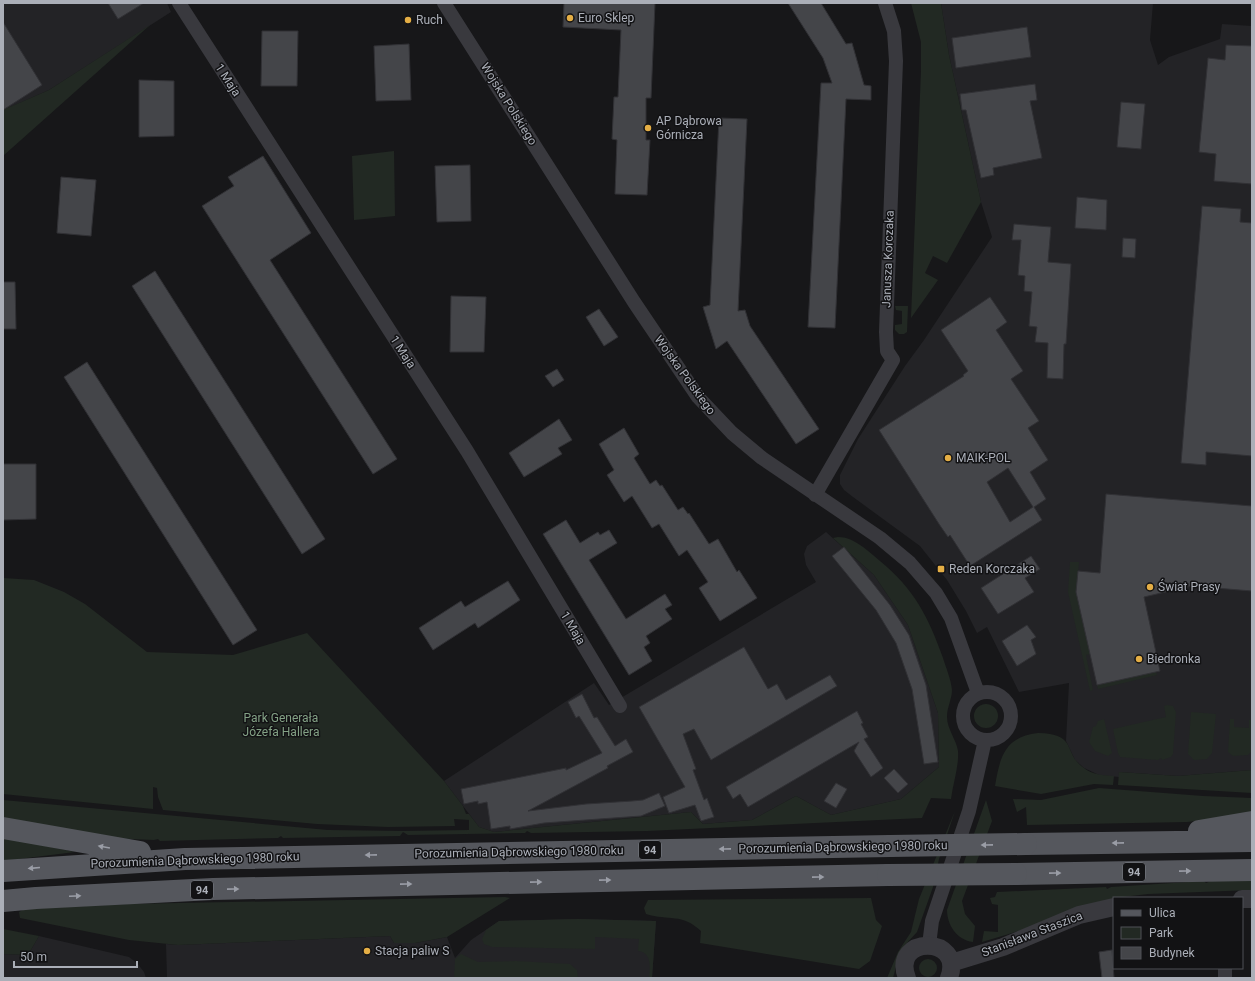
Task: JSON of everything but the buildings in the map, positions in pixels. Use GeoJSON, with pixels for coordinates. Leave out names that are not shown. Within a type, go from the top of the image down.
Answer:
{"type":"FeatureCollection","features":[{"type":"Feature","properties":{"kind":"main road"},"geometry":{"type":"LineString","coordinates":[[1157,843],[1186,834],[1252,822]]}},
{"type":"Feature","properties":{"kind":"main road"},"geometry":{"type":"LineString","coordinates":[[3,828],[104,847],[184,859]]}},
{"type":"Feature","properties":{"kind":"main road","name":"Porozumienia Dąbrowskiego 1980 roku"},"geometry":{"type":"LineString","coordinates":[[3,871],[184,859],[1252,841]]}},
{"type":"Feature","properties":{"kind":"main road","name":"94"},"geometry":{"type":"LineString","coordinates":[[3,901],[213,889],[888,875],[1252,870]]}},
{"type":"Feature","properties":{"kind":"street","name":"1 Maja"},"geometry":{"type":"LineString","coordinates":[[179,3],[463,444],[620,706]]}},
{"type":"Feature","properties":{"kind":"street","name":"Wojska Polskiego"},"geometry":{"type":"LineString","coordinates":[[444,3],[634,302],[698,397],[722,424],[747,446],[815,495],[885,542],[902,555],[924,578],[936,593],[951,618],[978,693]]}},
{"type":"Feature","properties":{"kind":"street","name":"Janusza Korczaka"},"geometry":{"type":"LineString","coordinates":[[815,495],[893,360],[887,350],[886,332],[896,61],[894,31],[885,3]]}},
{"type":"Feature","properties":{"kind":"street"},"geometry":{"type":"LineString","coordinates":[[986,691],[1002,696],[1010,710],[1011,719],[1005,732],[1000,737],[985,740],[977,739],[965,728],[962,720],[962,711],[971,697],[986,691]]}},
{"type":"Feature","properties":{"kind":"street"},"geometry":{"type":"LineString","coordinates":[[929,945],[932,921],[968,811],[985,740]]}},
{"type":"Feature","properties":{"kind":"street","name":"Stanisława Staszica"},"geometry":{"type":"LineString","coordinates":[[950,971],[1079,916],[1113,907]]}},
{"type":"Feature","properties":{"kind":"street"},"geometry":{"type":"LineString","coordinates":[[906,978],[904,968],[908,956],[917,948],[929,945],[940,948],[945,952],[950,971]]}},
{"type":"Feature","properties":{"kind":"shaded area"},"geometry":{"type":"Polygon","coordinates":[[[3,3],[167,3],[171,12],[49,90],[4,110],[3,3]]]}},
{"type":"Feature","properties":{"kind":"shaded area"},"geometry":{"type":"Polygon","coordinates":[[[941,3],[1153,3],[1150,40],[1158,65],[1169,57],[1220,39],[1222,24],[1252,26],[1252,770],[1178,776],[1119,772],[1119,777],[1099,775],[1084,768],[1075,760],[1066,741],[1069,683],[1019,692],[987,627],[977,633],[966,611],[947,580],[920,546],[853,497],[844,490],[840,484],[840,475],[858,439],[992,237],[981,202],[949,55],[941,3]]]}},
{"type":"Feature","properties":{"kind":"shaded area"},"geometry":{"type":"Polygon","coordinates":[[[826,532],[874,575],[908,625],[938,713],[939,767],[901,799],[831,815],[796,796],[752,820],[703,824],[691,812],[494,832],[479,827],[444,781],[594,683],[609,705],[816,582],[806,565],[804,554],[807,546],[826,532]]]}},
{"type":"Feature","properties":{"kind":"shaded area"},"geometry":{"type":"Polygon","coordinates":[[[578,919],[656,921],[652,978],[167,978],[166,944],[178,945],[390,936],[394,943],[415,943],[447,937],[455,958],[471,940],[499,921],[578,919]]]}},
{"type":"Feature","properties":{"kind":"shaded area"},"geometry":{"type":"Polygon","coordinates":[[[39,936],[129,957],[137,963],[144,972],[146,978],[3,978],[3,954],[28,955],[39,936]]]}},
{"type":"Feature","properties":{"kind":"green space"},"geometry":{"type":"Polygon","coordinates":[[[911,3],[941,3],[949,55],[981,202],[947,263],[933,256],[925,273],[938,280],[911,318],[921,42],[911,3]]]}},
{"type":"Feature","properties":{"kind":"green space"},"geometry":{"type":"Polygon","coordinates":[[[150,25],[3,156],[3,110],[49,90],[150,25]]]}},
{"type":"Feature","properties":{"kind":"green space"},"geometry":{"type":"Polygon","coordinates":[[[394,151],[395,216],[354,220],[352,156],[394,151]]]}},
{"type":"Feature","properties":{"kind":"green space"},"geometry":{"type":"Polygon","coordinates":[[[895,306],[908,306],[907,332],[904,334],[899,334],[895,330],[895,325],[902,324],[902,311],[896,310],[895,306]]]}},
{"type":"Feature","properties":{"kind":"green space","name":"Park Generała Józefa Hallera"},"geometry":{"type":"Polygon","coordinates":[[[838,537],[850,539],[866,549],[892,571],[911,593],[919,604],[932,629],[950,678],[952,690],[947,713],[947,721],[958,751],[957,769],[951,799],[931,798],[922,818],[647,831],[531,833],[527,831],[525,833],[408,835],[403,832],[400,836],[283,838],[281,836],[278,838],[160,841],[158,839],[107,838],[3,821],[3,800],[328,830],[469,830],[469,820],[454,819],[455,826],[388,827],[317,824],[163,810],[158,797],[157,788],[153,787],[153,809],[3,794],[3,578],[34,580],[64,592],[85,604],[147,652],[233,655],[307,633],[444,781],[463,806],[466,814],[469,814],[479,827],[494,832],[691,812],[703,824],[752,820],[796,796],[831,815],[901,799],[939,767],[938,713],[908,625],[874,575],[833,538],[838,537]]]}},
{"type":"Feature","properties":{"kind":"green space"},"geometry":{"type":"Polygon","coordinates":[[[1070,562],[1079,562],[1076,593],[1090,654],[1086,655],[1093,690],[1090,691],[1068,592],[1070,562]]]}},
{"type":"Feature","properties":{"kind":"green space"},"geometry":{"type":"Polygon","coordinates":[[[1156,672],[1157,675],[1098,689],[1097,685],[1156,672]]]}},
{"type":"Feature","properties":{"kind":"green space"},"geometry":{"type":"Polygon","coordinates":[[[986,704],[994,708],[998,716],[994,724],[986,728],[978,724],[974,716],[978,708],[986,704]]]}},
{"type":"Feature","properties":{"kind":"green space"},"geometry":{"type":"Polygon","coordinates":[[[1164,706],[1173,706],[1176,712],[1173,754],[1171,757],[1162,760],[1161,758],[1158,760],[1120,757],[1113,729],[1166,717],[1164,706]]]}},
{"type":"Feature","properties":{"kind":"green space"},"geometry":{"type":"Polygon","coordinates":[[[1191,712],[1216,714],[1212,753],[1207,759],[1194,760],[1188,754],[1191,712]]]}},
{"type":"Feature","properties":{"kind":"green space"},"geometry":{"type":"Polygon","coordinates":[[[1104,719],[1112,753],[1108,756],[1095,751],[1089,742],[1093,727],[1096,726],[1098,721],[1104,719]]]}},
{"type":"Feature","properties":{"kind":"green space"},"geometry":{"type":"Polygon","coordinates":[[[1230,719],[1234,719],[1234,727],[1249,728],[1249,720],[1252,720],[1252,751],[1248,755],[1233,756],[1228,752],[1230,719]]]}},
{"type":"Feature","properties":{"kind":"green space"},"geometry":{"type":"Polygon","coordinates":[[[1038,733],[1051,734],[1065,741],[1077,762],[1091,772],[1114,776],[1113,785],[1094,784],[1041,794],[995,786],[999,766],[1006,750],[1018,739],[1027,735],[1038,733]]]}},
{"type":"Feature","properties":{"kind":"green space"},"geometry":{"type":"Polygon","coordinates":[[[1252,770],[1252,793],[1118,785],[1119,772],[1178,776],[1252,770]]]}},
{"type":"Feature","properties":{"kind":"green space"},"geometry":{"type":"Polygon","coordinates":[[[1099,788],[1203,796],[1252,798],[1252,815],[1187,822],[1027,825],[1026,807],[1017,812],[1013,799],[1041,800],[1099,788]]]}},
{"type":"Feature","properties":{"kind":"green space"},"geometry":{"type":"Polygon","coordinates":[[[986,800],[992,821],[962,901],[965,914],[975,926],[973,942],[967,941],[954,931],[947,916],[947,910],[986,800]]]}},
{"type":"Feature","properties":{"kind":"green space"},"geometry":{"type":"Polygon","coordinates":[[[955,811],[939,859],[933,887],[917,932],[906,944],[897,963],[893,978],[887,978],[898,952],[911,932],[919,899],[955,811]]]}},
{"type":"Feature","properties":{"kind":"green space"},"geometry":{"type":"Polygon","coordinates":[[[3,837],[75,852],[3,861],[3,837]]]}},
{"type":"Feature","properties":{"kind":"green space"},"geometry":{"type":"Polygon","coordinates":[[[1252,880],[1252,890],[1148,894],[1113,897],[1113,898],[1026,929],[982,942],[984,931],[998,932],[998,905],[992,904],[990,898],[995,897],[997,892],[1106,887],[1107,889],[1111,887],[1204,881],[1206,883],[1211,881],[1252,880]]]}},
{"type":"Feature","properties":{"kind":"green space"},"geometry":{"type":"Polygon","coordinates":[[[510,898],[447,937],[415,943],[394,943],[390,936],[178,945],[129,940],[20,918],[19,912],[24,909],[127,904],[510,898]]]}},
{"type":"Feature","properties":{"kind":"green space"},"geometry":{"type":"Polygon","coordinates":[[[871,898],[876,920],[882,926],[870,961],[859,969],[700,943],[701,931],[694,925],[675,918],[646,914],[644,908],[648,900],[871,898]]]}},
{"type":"Feature","properties":{"kind":"green space"},"geometry":{"type":"Polygon","coordinates":[[[578,919],[656,921],[652,978],[649,978],[650,965],[648,957],[643,952],[638,951],[639,939],[595,937],[595,949],[492,947],[484,944],[482,939],[486,930],[499,921],[578,919]]]}},
{"type":"Feature","properties":{"kind":"green space"},"geometry":{"type":"Polygon","coordinates":[[[3,929],[39,936],[28,955],[3,954],[3,929]]]}},
{"type":"Feature","properties":{"kind":"green space"},"geometry":{"type":"Polygon","coordinates":[[[461,954],[478,962],[516,961],[570,964],[577,970],[578,978],[454,978],[455,959],[461,954]]]}},
{"type":"Feature","properties":{"kind":"green space"},"geometry":{"type":"Polygon","coordinates":[[[924,959],[932,959],[937,964],[935,975],[932,977],[924,977],[919,972],[919,964],[924,959]]]}},
{"type":"Feature","properties":{"kind":"place","name":"Euro Sklep"},"geometry":{"type":"Point","coordinates":[570,18]}},
{"type":"Feature","properties":{"kind":"place","name":"Ruch"},"geometry":{"type":"Point","coordinates":[408,20]}},
{"type":"Feature","properties":{"kind":"place","name":"AP Dąbrowa Górnicza"},"geometry":{"type":"Point","coordinates":[648,128]}},
{"type":"Feature","properties":{"kind":"place","name":"MAIK-POL"},"geometry":{"type":"Point","coordinates":[948,458]}},
{"type":"Feature","properties":{"kind":"place","name":"Reden Korczaka"},"geometry":{"type":"Point","coordinates":[941,569]}},
{"type":"Feature","properties":{"kind":"place","name":"Świat Prasy"},"geometry":{"type":"Point","coordinates":[1150,587]}},
{"type":"Feature","properties":{"kind":"place","name":"Biedronka"},"geometry":{"type":"Point","coordinates":[1139,659]}},
{"type":"Feature","properties":{"kind":"place","name":"Stacja paliw S"},"geometry":{"type":"Point","coordinates":[367,951]}}]}
